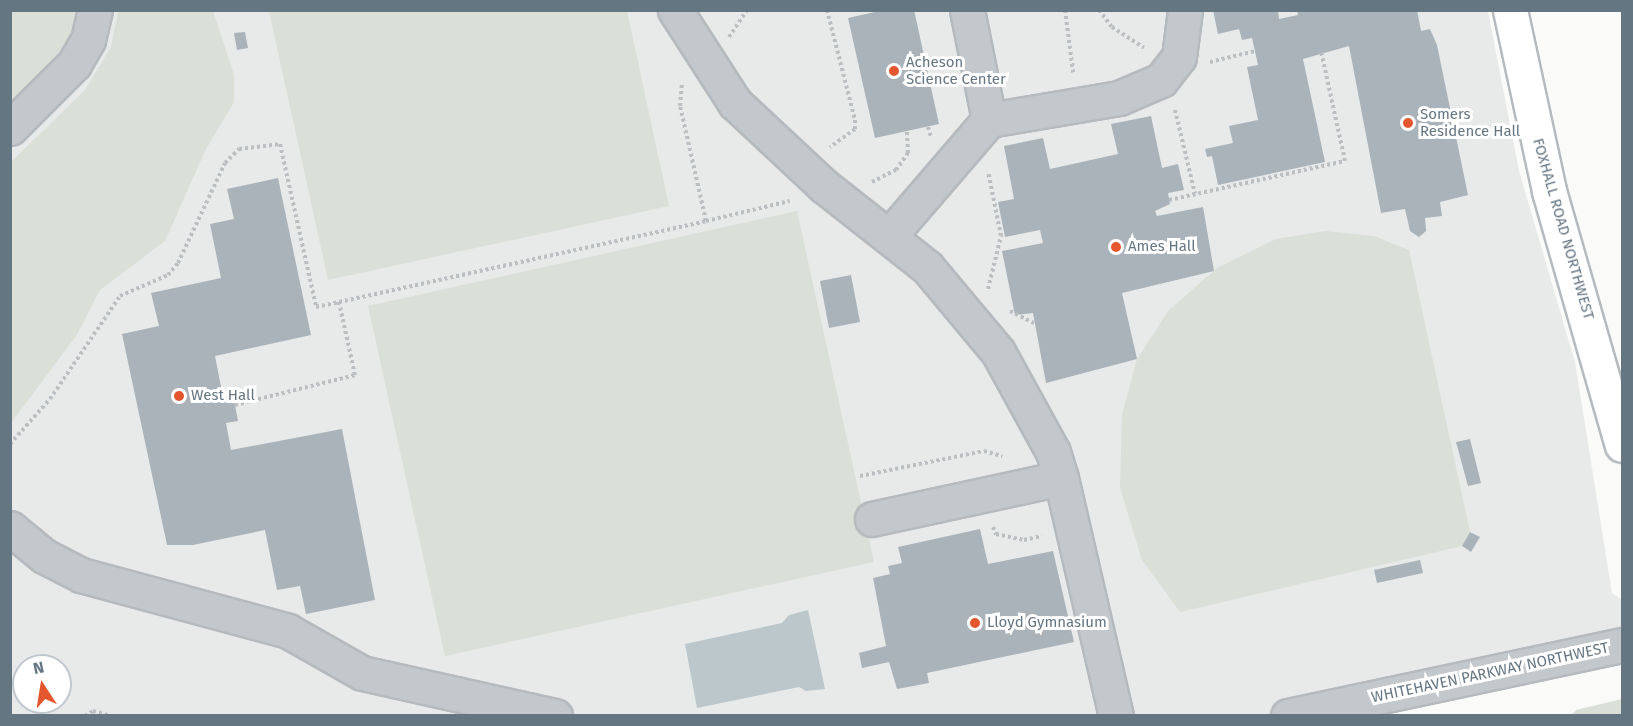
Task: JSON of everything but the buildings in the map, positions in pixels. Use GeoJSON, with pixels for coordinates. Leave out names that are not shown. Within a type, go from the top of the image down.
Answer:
{"type":"FeatureCollection","features":[{"type":"Feature","properties":{"kind":"main road","name":"FOXHALL ROAD NORTHWEST"},"geometry":{"type":"LineString","coordinates":[[1510,10],[1549,191],[1623,445]]}},
{"type":"Feature","properties":{"kind":"street"},"geometry":{"type":"LineString","coordinates":[[10,128],[74,64],[88,40],[94,10]]}},
{"type":"Feature","properties":{"kind":"street"},"geometry":{"type":"LineString","coordinates":[[675,10],[735,103],[824,186],[890,235],[927,267],[998,352],[1053,452],[1116,716]]}},
{"type":"Feature","properties":{"kind":"street"},"geometry":{"type":"LineString","coordinates":[[967,10],[985,125]]}},
{"type":"Feature","properties":{"kind":"street"},"geometry":{"type":"LineString","coordinates":[[890,235],[985,125],[1078,104],[1119,98],[1161,80],[1179,57],[1185,10]]}},
{"type":"Feature","properties":{"kind":"street"},"geometry":{"type":"LineString","coordinates":[[872,519],[1061,478]]}},
{"type":"Feature","properties":{"kind":"street"},"geometry":{"type":"LineString","coordinates":[[10,528],[44,556],[117,587],[288,631],[362,673],[395,683],[555,716]]}},
{"type":"Feature","properties":{"kind":"street","name":"WHITEHAVEN PARKWAY NORTHWEST"},"geometry":{"type":"LineString","coordinates":[[1288,716],[1623,645]]}},
{"type":"Feature","properties":{"kind":"path"},"geometry":{"type":"LineString","coordinates":[[827,10],[855,120],[855,129],[826,151],[830,158]]}},
{"type":"Feature","properties":{"kind":"path"},"geometry":{"type":"LineString","coordinates":[[1065,10],[1078,104]]}},
{"type":"Feature","properties":{"kind":"path"},"geometry":{"type":"LineString","coordinates":[[1099,10],[1112,27],[1169,69],[1195,194]]}},
{"type":"Feature","properties":{"kind":"path"},"geometry":{"type":"LineString","coordinates":[[1169,69],[1255,51]]}},
{"type":"Feature","properties":{"kind":"path"},"geometry":{"type":"LineString","coordinates":[[1169,200],[1345,161],[1321,51]]}},
{"type":"Feature","properties":{"kind":"path"},"geometry":{"type":"LineString","coordinates":[[705,57],[686,71],[680,106],[706,220]]}},
{"type":"Feature","properties":{"kind":"path"},"geometry":{"type":"LineString","coordinates":[[985,125],[1001,236],[987,290],[995,297]]}},
{"type":"Feature","properties":{"kind":"path"},"geometry":{"type":"LineString","coordinates":[[868,183],[896,170],[908,153],[907,131]]}},
{"type":"Feature","properties":{"kind":"path"},"geometry":{"type":"LineString","coordinates":[[10,444],[50,399],[120,296],[168,275],[178,263],[225,163],[239,148],[280,144],[316,307],[793,200]]}},
{"type":"Feature","properties":{"kind":"path"},"geometry":{"type":"LineString","coordinates":[[235,405],[355,375],[339,302]]}},
{"type":"Feature","properties":{"kind":"path"},"geometry":{"type":"LineString","coordinates":[[1003,305],[1019,319],[1035,324]]}},
{"type":"Feature","properties":{"kind":"path"},"geometry":{"type":"LineString","coordinates":[[860,476],[984,451],[1006,457]]}},
{"type":"Feature","properties":{"kind":"path"},"geometry":{"type":"LineString","coordinates":[[992,524],[996,534],[1024,540]]}},
{"type":"Feature","properties":{"kind":"path"},"geometry":{"type":"LineString","coordinates":[[85,716],[93,711],[111,716]]}},
{"type":"Feature","properties":{"kind":"shaded area"},"geometry":{"type":"Polygon","coordinates":[[[11,11],[80,11],[65,46],[11,105],[11,11]]]}},
{"type":"Feature","properties":{"kind":"shaded area"},"geometry":{"type":"Polygon","coordinates":[[[27,11],[1488,11],[1519,171],[1575,362],[1612,593],[1622,600],[1622,645],[1291,716],[11,715],[10,115],[42,82],[27,11]]]}},
{"type":"Feature","properties":{"kind":"shaded area"},"geometry":{"type":"Polygon","coordinates":[[[118,11],[213,11],[234,75],[234,102],[205,151],[165,241],[100,290],[76,336],[11,423],[11,162],[85,90],[111,47],[118,11]]]}},
{"type":"Feature","properties":{"kind":"shaded area"},"geometry":{"type":"Polygon","coordinates":[[[269,11],[627,11],[669,206],[328,280],[269,11]]]}},
{"type":"Feature","properties":{"kind":"shaded area"},"geometry":{"type":"Polygon","coordinates":[[[797,211],[874,562],[445,656],[368,306],[797,211]]]}},
{"type":"Feature","properties":{"kind":"shaded area"},"geometry":{"type":"Polygon","coordinates":[[[1325,231],[1374,236],[1409,250],[1470,532],[1462,546],[1180,612],[1142,560],[1120,488],[1122,415],[1137,359],[1169,310],[1217,268],[1276,239],[1325,231]]]}},
{"type":"Feature","properties":{"kind":"shaded area"},"geometry":{"type":"Polygon","coordinates":[[[808,610],[825,689],[806,691],[799,687],[697,708],[685,644],[782,623],[789,615],[808,610]]]}},
{"type":"Feature","properties":{"kind":"shaded area"},"geometry":{"type":"Polygon","coordinates":[[[1622,699],[1622,715],[1572,715],[1576,710],[1622,699]]]}},
{"type":"Feature","properties":{"kind":"place","name":"Acheson Science Center"},"geometry":{"type":"Point","coordinates":[894,71]}},
{"type":"Feature","properties":{"kind":"place","name":"Somers Residence Hall"},"geometry":{"type":"Point","coordinates":[1408,123]}},
{"type":"Feature","properties":{"kind":"place","name":"Ames Hall"},"geometry":{"type":"Point","coordinates":[1116,247]}},
{"type":"Feature","properties":{"kind":"place","name":"West Hall"},"geometry":{"type":"Point","coordinates":[179,396]}},
{"type":"Feature","properties":{"kind":"place","name":"Lloyd Gymnasium"},"geometry":{"type":"Point","coordinates":[975,623]}}]}
